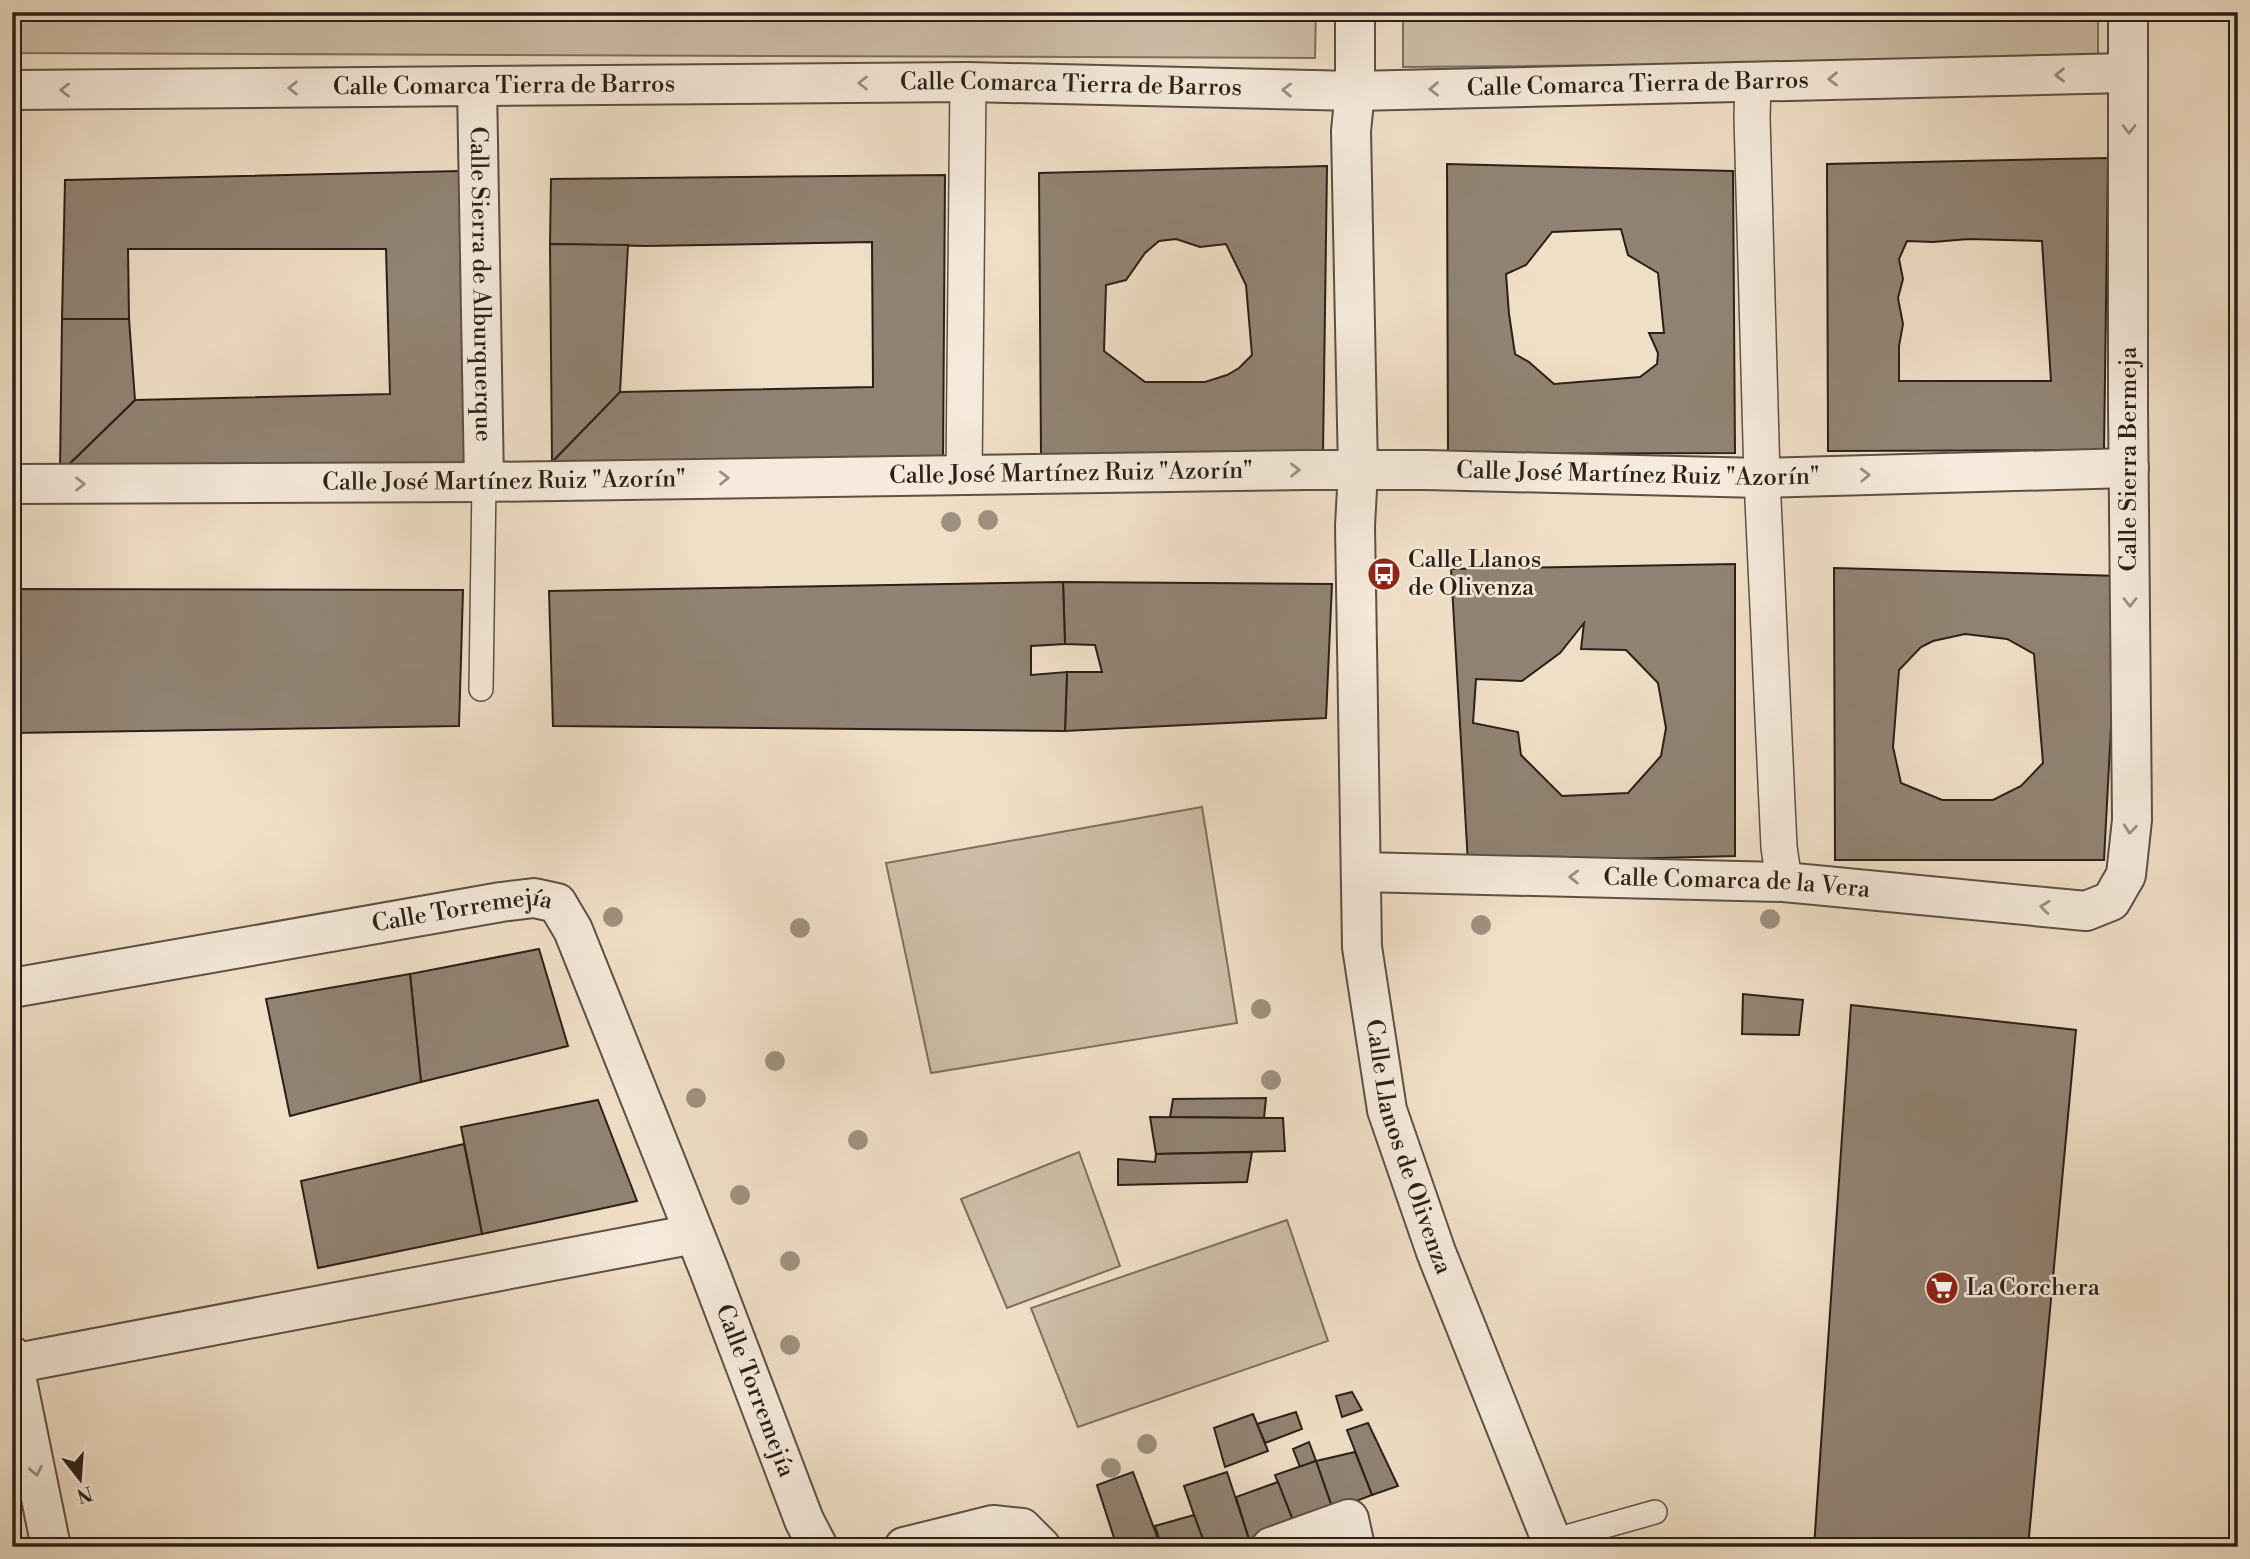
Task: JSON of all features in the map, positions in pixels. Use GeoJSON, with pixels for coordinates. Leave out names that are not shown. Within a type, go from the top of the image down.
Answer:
{"type":"FeatureCollection","features":[{"type":"Feature","properties":{"kind":"street","name":"Calle Llanos de Olivenza"},"geometry":{"type":"LineString","coordinates":[[1355,12],[1355,91],[1351,131],[1358,471],[1355,526],[1362,947],[1387,1110],[1436,1252],[1553,1544]]}},
{"type":"Feature","properties":{"kind":"street","name":"Calle Sierra Bermeja"},"geometry":{"type":"LineString","coordinates":[[2111,901],[2126,875],[2132,820],[2128,12]]}},
{"type":"Feature","properties":{"kind":"street","name":"Calle Comarca Tierra de Barros"},"geometry":{"type":"LineString","coordinates":[[12,90],[968,82],[1355,91],[2128,74]]}},
{"type":"Feature","properties":{"kind":"street"},"geometry":{"type":"LineString","coordinates":[[1753,81],[1762,478],[1779,847],[1784,882]]}},
{"type":"Feature","properties":{"kind":"street"},"geometry":{"type":"LineString","coordinates":[[964,475],[968,82]]}},
{"type":"Feature","properties":{"kind":"street","name":"Calle Sierra de Alburquerque"},"geometry":{"type":"LineString","coordinates":[[477,86],[484,482]]}},
{"type":"Feature","properties":{"kind":"street","name":"Calle José Martínez Ruiz \"Azorín\""},"geometry":{"type":"LineString","coordinates":[[12,484],[484,482],[1426,470],[1762,478],[2129,468]]}},
{"type":"Feature","properties":{"kind":"street","name":"Calle Comarca de la Vera"},"geometry":{"type":"LineString","coordinates":[[1361,872],[1784,882],[2086,911],[2111,901]]}},
{"type":"Feature","properties":{"kind":"street","name":"Calle Torremejía"},"geometry":{"type":"LineString","coordinates":[[12,988],[501,902],[534,898],[557,903],[573,930],[804,1520],[818,1547]]}},
{"type":"Feature","properties":{"kind":"street"},"geometry":{"type":"LineString","coordinates":[[51,1547],[13,1361],[694,1234]]}},
{"type":"Feature","properties":{"kind":"street"},"geometry":{"type":"LineString","coordinates":[[904,1547],[993,1525],[1022,1528],[1041,1547]]}},
{"type":"Feature","properties":{"kind":"street"},"geometry":{"type":"LineString","coordinates":[[1271,1547],[1352,1533]]}},
{"type":"Feature","properties":{"kind":"lane"},"geometry":{"type":"LineString","coordinates":[[481,689],[484,482]]}},
{"type":"Feature","properties":{"kind":"lane"},"geometry":{"type":"LineString","coordinates":[[1553,1544],[1655,1512]]}},
{"type":"Feature","properties":{"kind":"shaded area"},"geometry":{"type":"Polygon","coordinates":[[[12,12],[1316,12],[1315,58],[12,53],[12,12]]]}},
{"type":"Feature","properties":{"kind":"shaded area"},"geometry":{"type":"Polygon","coordinates":[[[1403,12],[2098,12],[2098,61],[1403,67],[1403,12]]]}},
{"type":"Feature","properties":{"kind":"shaded area"},"geometry":{"type":"Polygon","coordinates":[[[1202,807],[1237,1023],[931,1073],[886,863],[1202,807]]]}},
{"type":"Feature","properties":{"kind":"shaded area"},"geometry":{"type":"Polygon","coordinates":[[[1079,1152],[1120,1266],[1007,1308],[961,1199],[1079,1152]]]}},
{"type":"Feature","properties":{"kind":"shaded area"},"geometry":{"type":"Polygon","coordinates":[[[1287,1220],[1328,1341],[1078,1427],[1031,1308],[1287,1220]]]}},
{"type":"Feature","properties":{"kind":"building"},"geometry":{"type":"Polygon","coordinates":[[[2108,158],[2104,450],[1828,451],[1827,164],[2108,158]],[[1907,241],[1899,259],[1903,279],[1898,298],[1903,324],[1899,346],[1899,381],[2051,381],[2042,241],[1907,241]]]}},
{"type":"Feature","properties":{"kind":"building"},"geometry":{"type":"Polygon","coordinates":[[[1447,164],[1733,171],[1735,453],[1448,454],[1447,164]],[[1621,229],[1552,232],[1526,265],[1506,274],[1515,354],[1529,362],[1554,384],[1640,377],[1657,364],[1658,353],[1649,333],[1664,333],[1658,273],[1628,255],[1621,229]]]}},
{"type":"Feature","properties":{"kind":"building"},"geometry":{"type":"Polygon","coordinates":[[[1327,166],[1323,453],[1041,455],[1039,173],[1327,166]],[[1176,239],[1159,241],[1145,253],[1126,280],[1106,285],[1104,351],[1145,382],[1205,382],[1227,375],[1252,355],[1246,285],[1226,244],[1200,247],[1176,239]]]}},
{"type":"Feature","properties":{"kind":"building"},"geometry":{"type":"Polygon","coordinates":[[[460,171],[466,467],[60,473],[135,400],[390,394],[386,249],[128,249],[129,319],[62,319],[65,180],[460,171]]]}},
{"type":"Feature","properties":{"kind":"building"},"geometry":{"type":"Polygon","coordinates":[[[945,175],[943,460],[552,462],[620,392],[873,387],[872,242],[646,246],[550,244],[551,179],[945,175]]]}},
{"type":"Feature","properties":{"kind":"building"},"geometry":{"type":"Polygon","coordinates":[[[550,244],[628,245],[620,392],[552,462],[550,244]]]}},
{"type":"Feature","properties":{"kind":"building"},"geometry":{"type":"Polygon","coordinates":[[[62,319],[129,319],[135,400],[60,473],[62,319]]]}},
{"type":"Feature","properties":{"kind":"building"},"geometry":{"type":"Polygon","coordinates":[[[1735,564],[1735,856],[1468,863],[1451,569],[1735,564]],[[1584,623],[1560,653],[1522,681],[1476,679],[1473,723],[1518,732],[1521,755],[1562,796],[1628,793],[1661,756],[1666,728],[1658,683],[1626,650],[1581,649],[1584,623]]]}},
{"type":"Feature","properties":{"kind":"building"},"geometry":{"type":"Polygon","coordinates":[[[1834,568],[2119,576],[2104,860],[1835,860],[1834,568]],[[1965,634],[1933,641],[1921,647],[1899,670],[1893,747],[1901,783],[1942,800],[1993,800],[2021,786],[2043,763],[2034,654],[2007,639],[1965,634]]]}},
{"type":"Feature","properties":{"kind":"building"},"geometry":{"type":"Polygon","coordinates":[[[1063,582],[1332,584],[1326,718],[1065,731],[1067,672],[1102,672],[1095,645],[1065,644],[1063,582]]]}},
{"type":"Feature","properties":{"kind":"building"},"geometry":{"type":"Polygon","coordinates":[[[1063,582],[1065,644],[1031,646],[1031,675],[1067,672],[1065,731],[553,726],[549,591],[1063,582]]]}},
{"type":"Feature","properties":{"kind":"building"},"geometry":{"type":"Polygon","coordinates":[[[12,589],[463,590],[459,726],[12,733],[12,589]]]}},
{"type":"Feature","properties":{"kind":"building"},"geometry":{"type":"Polygon","coordinates":[[[539,949],[568,1046],[421,1082],[410,974],[539,949]]]}},
{"type":"Feature","properties":{"kind":"building"},"geometry":{"type":"Polygon","coordinates":[[[410,974],[421,1082],[290,1116],[266,999],[410,974]]]}},
{"type":"Feature","properties":{"kind":"building"},"geometry":{"type":"Polygon","coordinates":[[[1743,994],[1803,1000],[1799,1035],[1742,1034],[1743,994]]]}},
{"type":"Feature","properties":{"kind":"building","name":"La Corchera"},"geometry":{"type":"Polygon","coordinates":[[[1851,1005],[2076,1030],[2028,1547],[1814,1547],[1851,1005]]]}},
{"type":"Feature","properties":{"kind":"building"},"geometry":{"type":"Polygon","coordinates":[[[1266,1098],[1264,1118],[1170,1117],[1173,1099],[1266,1098]]]}},
{"type":"Feature","properties":{"kind":"building"},"geometry":{"type":"Polygon","coordinates":[[[598,1100],[637,1201],[482,1234],[461,1127],[598,1100]]]}},
{"type":"Feature","properties":{"kind":"building"},"geometry":{"type":"Polygon","coordinates":[[[1150,1117],[1283,1118],[1285,1151],[1156,1154],[1150,1117]]]}},
{"type":"Feature","properties":{"kind":"building"},"geometry":{"type":"Polygon","coordinates":[[[464,1144],[482,1234],[318,1268],[301,1181],[464,1144]]]}},
{"type":"Feature","properties":{"kind":"building"},"geometry":{"type":"Polygon","coordinates":[[[1252,1152],[1247,1182],[1118,1185],[1118,1159],[1155,1162],[1156,1154],[1252,1152]]]}},
{"type":"Feature","properties":{"kind":"building"},"geometry":{"type":"Polygon","coordinates":[[[1352,1392],[1362,1410],[1342,1417],[1336,1396],[1352,1392]]]}},
{"type":"Feature","properties":{"kind":"building"},"geometry":{"type":"Polygon","coordinates":[[[1296,1412],[1302,1429],[1265,1443],[1257,1424],[1296,1412]]]}},
{"type":"Feature","properties":{"kind":"building"},"geometry":{"type":"Polygon","coordinates":[[[1253,1414],[1268,1451],[1225,1467],[1214,1428],[1253,1414]]]}},
{"type":"Feature","properties":{"kind":"building"},"geometry":{"type":"Polygon","coordinates":[[[1368,1423],[1398,1486],[1372,1495],[1347,1430],[1368,1423]]]}},
{"type":"Feature","properties":{"kind":"building"},"geometry":{"type":"Polygon","coordinates":[[[1309,1442],[1316,1461],[1300,1467],[1293,1449],[1309,1442]]]}},
{"type":"Feature","properties":{"kind":"building"},"geometry":{"type":"Polygon","coordinates":[[[1355,1452],[1372,1495],[1333,1510],[1316,1461],[1355,1452]]]}},
{"type":"Feature","properties":{"kind":"building"},"geometry":{"type":"Polygon","coordinates":[[[1316,1461],[1333,1510],[1294,1523],[1275,1475],[1316,1461]]]}},
{"type":"Feature","properties":{"kind":"building"},"geometry":{"type":"Polygon","coordinates":[[[1133,1472],[1161,1547],[1117,1547],[1097,1485],[1133,1472]]]}},
{"type":"Feature","properties":{"kind":"building"},"geometry":{"type":"Polygon","coordinates":[[[1227,1472],[1249,1539],[1225,1547],[1205,1547],[1184,1486],[1227,1472]]]}},
{"type":"Feature","properties":{"kind":"building"},"geometry":{"type":"Polygon","coordinates":[[[1278,1482],[1294,1523],[1249,1539],[1236,1497],[1278,1482]]]}},
{"type":"Feature","properties":{"kind":"building"},"geometry":{"type":"Polygon","coordinates":[[[1194,1515],[1206,1547],[1162,1547],[1155,1526],[1194,1515]]]}},
{"type":"Feature","properties":{"kind":"place","name":"Calle Llanos de Olivenza"},"geometry":{"type":"Point","coordinates":[1384,574]}},
{"type":"Feature","properties":{"kind":"place","name":"La Corchera"},"geometry":{"type":"Point","coordinates":[1942,1288]}}]}
